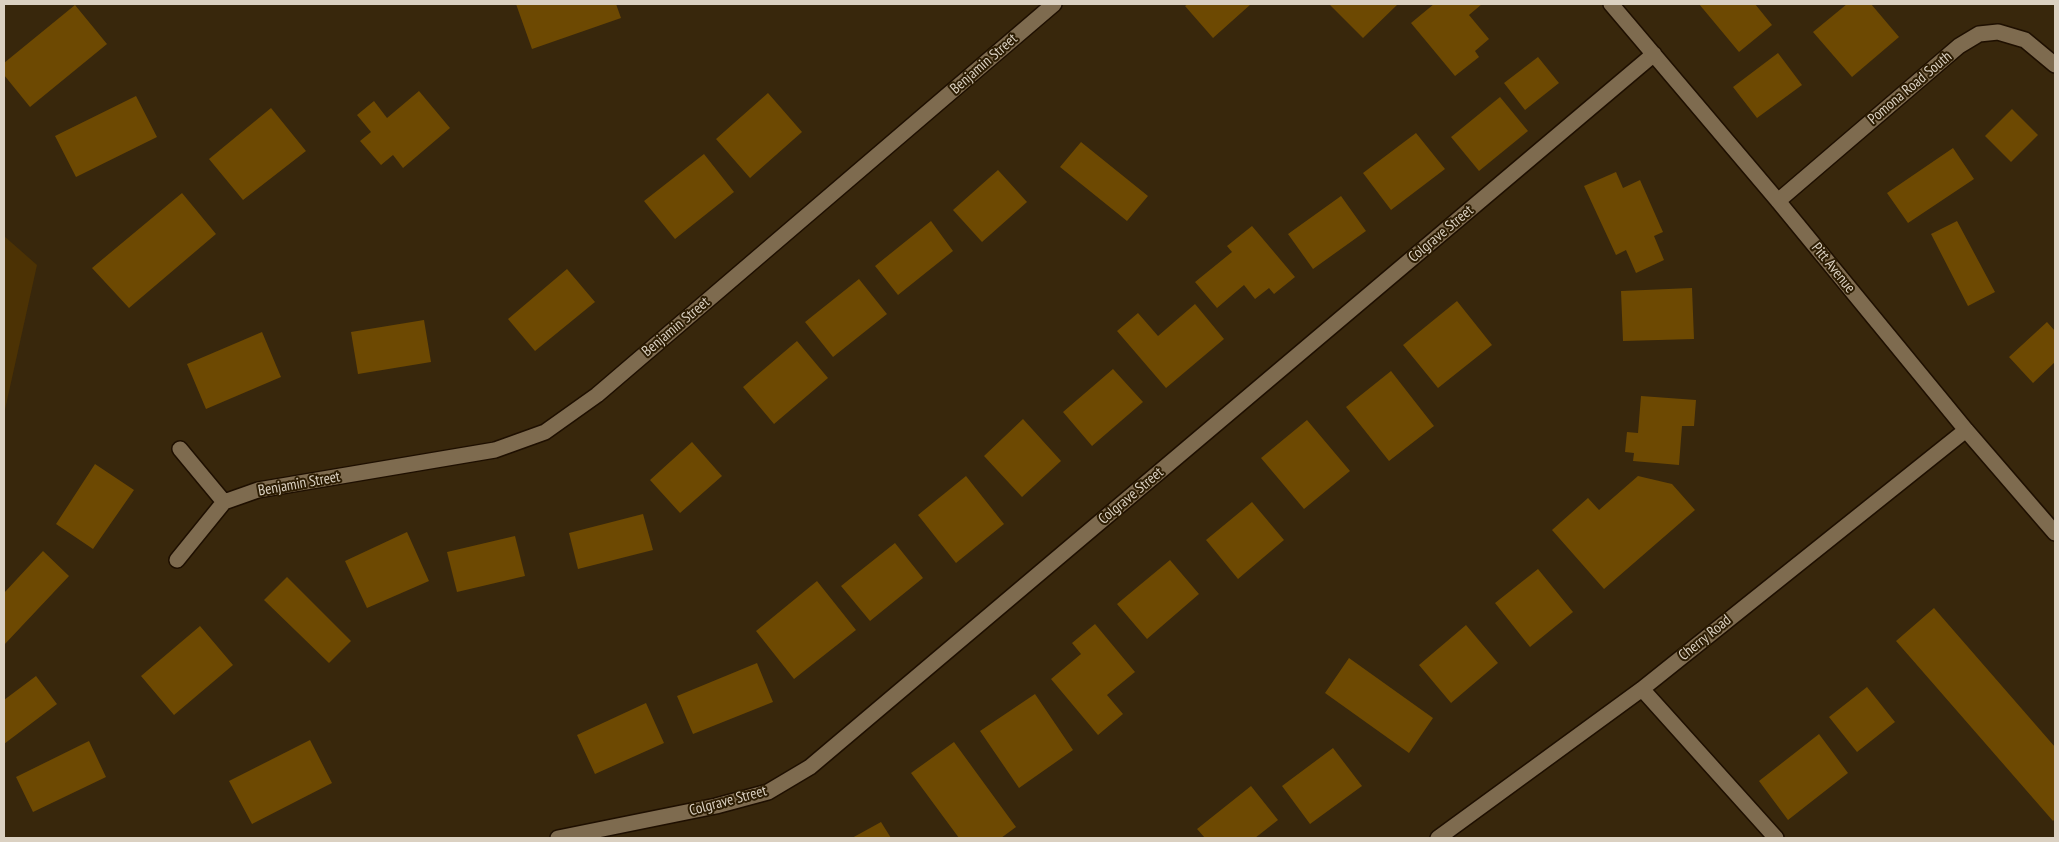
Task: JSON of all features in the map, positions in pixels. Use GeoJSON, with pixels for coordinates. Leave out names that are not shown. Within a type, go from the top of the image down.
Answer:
{"type":"FeatureCollection","features":[{"type":"Feature","properties":{"kind":"street","name":"Benjamin Street"},"geometry":{"type":"LineString","coordinates":[[224,502],[258,490],[495,450],[545,432],[604,389],[1054,4]]}},
{"type":"Feature","properties":{"kind":"street","name":"Pitt Avenue"},"geometry":{"type":"LineString","coordinates":[[1612,4],[1778,201],[1966,430],[2055,533]]}},
{"type":"Feature","properties":{"kind":"street","name":"Pomona Road South"},"geometry":{"type":"LineString","coordinates":[[1778,201],[1960,46],[1978,34],[1998,32],[2025,40],[2055,65]]}},
{"type":"Feature","properties":{"kind":"street","name":"Colgrave Street"},"geometry":{"type":"LineString","coordinates":[[558,838],[716,806],[768,792],[810,767],[1654,54]]}},
{"type":"Feature","properties":{"kind":"street","name":"Cherry Road"},"geometry":{"type":"LineString","coordinates":[[1438,838],[1642,689],[1966,430]]}},
{"type":"Feature","properties":{"kind":"street"},"geometry":{"type":"LineString","coordinates":[[177,560],[224,502],[180,449]]}},
{"type":"Feature","properties":{"kind":"street"},"geometry":{"type":"LineString","coordinates":[[1642,689],[1776,838]]}},
{"type":"Feature","properties":{"kind":"shaded area"},"geometry":{"type":"Polygon","coordinates":[[[4,236],[37,265],[4,414],[4,236]]]}},
{"type":"Feature","properties":{"kind":"building"},"geometry":{"type":"Polygon","coordinates":[[[516,4],[616,4],[621,18],[532,49],[516,4]]]}},
{"type":"Feature","properties":{"kind":"building"},"geometry":{"type":"Polygon","coordinates":[[[1188,4],[1251,4],[1213,38],[1185,6],[1188,4]]]}},
{"type":"Feature","properties":{"kind":"building"},"geometry":{"type":"Polygon","coordinates":[[[1329,4],[1398,4],[1363,38],[1329,4]]]}},
{"type":"Feature","properties":{"kind":"building"},"geometry":{"type":"Polygon","coordinates":[[[1434,4],[1482,4],[1469,15],[1489,39],[1475,51],[1479,57],[1455,76],[1411,23],[1434,4]]]}},
{"type":"Feature","properties":{"kind":"building"},"geometry":{"type":"Polygon","coordinates":[[[1699,4],[1755,4],[1772,25],[1739,52],[1699,4]]]}},
{"type":"Feature","properties":{"kind":"building"},"geometry":{"type":"Polygon","coordinates":[[[1847,4],[1871,4],[1899,37],[1852,77],[1813,32],[1847,4]]]}},
{"type":"Feature","properties":{"kind":"building"},"geometry":{"type":"Polygon","coordinates":[[[75,5],[107,44],[30,107],[4,75],[4,63],[75,5]]]}},
{"type":"Feature","properties":{"kind":"building"},"geometry":{"type":"Polygon","coordinates":[[[1778,53],[1802,85],[1757,118],[1733,87],[1778,53]]]}},
{"type":"Feature","properties":{"kind":"building"},"geometry":{"type":"Polygon","coordinates":[[[1538,57],[1559,83],[1525,110],[1504,83],[1538,57]]]}},
{"type":"Feature","properties":{"kind":"building"},"geometry":{"type":"Polygon","coordinates":[[[419,91],[450,128],[403,168],[393,155],[381,165],[360,141],[371,132],[357,115],[374,101],[387,118],[419,91]]]}},
{"type":"Feature","properties":{"kind":"building"},"geometry":{"type":"Polygon","coordinates":[[[768,93],[802,132],[750,178],[716,139],[768,93]]]}},
{"type":"Feature","properties":{"kind":"building"},"geometry":{"type":"Polygon","coordinates":[[[136,96],[157,137],[76,177],[55,136],[136,96]]]}},
{"type":"Feature","properties":{"kind":"building"},"geometry":{"type":"Polygon","coordinates":[[[1500,97],[1528,131],[1479,171],[1451,137],[1500,97]]]}},
{"type":"Feature","properties":{"kind":"building"},"geometry":{"type":"Polygon","coordinates":[[[271,108],[306,151],[243,200],[209,159],[271,108]]]}},
{"type":"Feature","properties":{"kind":"building"},"geometry":{"type":"Polygon","coordinates":[[[2012,109],[2038,135],[2011,162],[1985,136],[2012,109]]]}},
{"type":"Feature","properties":{"kind":"building"},"geometry":{"type":"Polygon","coordinates":[[[1416,133],[1445,169],[1391,210],[1363,173],[1416,133]]]}},
{"type":"Feature","properties":{"kind":"building"},"geometry":{"type":"Polygon","coordinates":[[[1081,142],[1148,196],[1127,221],[1060,167],[1081,142]]]}},
{"type":"Feature","properties":{"kind":"building"},"geometry":{"type":"Polygon","coordinates":[[[1953,148],[1974,179],[1908,223],[1887,193],[1953,148]]]}},
{"type":"Feature","properties":{"kind":"building"},"geometry":{"type":"Polygon","coordinates":[[[704,154],[734,192],[675,239],[644,201],[704,154]]]}},
{"type":"Feature","properties":{"kind":"building"},"geometry":{"type":"Polygon","coordinates":[[[998,170],[1027,202],[982,242],[953,210],[998,170]]]}},
{"type":"Feature","properties":{"kind":"building"},"geometry":{"type":"Polygon","coordinates":[[[1616,172],[1623,188],[1640,180],[1663,232],[1654,236],[1664,260],[1636,273],[1626,250],[1616,255],[1584,186],[1616,172]]]}},
{"type":"Feature","properties":{"kind":"building"},"geometry":{"type":"Polygon","coordinates":[[[182,193],[216,234],[129,308],[92,268],[182,193]]]}},
{"type":"Feature","properties":{"kind":"building"},"geometry":{"type":"Polygon","coordinates":[[[1341,196],[1366,231],[1313,269],[1288,234],[1341,196]]]}},
{"type":"Feature","properties":{"kind":"building"},"geometry":{"type":"Polygon","coordinates":[[[931,221],[953,251],[898,295],[875,266],[931,221]]]}},
{"type":"Feature","properties":{"kind":"building"},"geometry":{"type":"Polygon","coordinates":[[[1957,221],[1995,292],[1968,306],[1931,234],[1957,221]]]}},
{"type":"Feature","properties":{"kind":"building"},"geometry":{"type":"Polygon","coordinates":[[[1252,226],[1295,277],[1274,294],[1269,288],[1255,299],[1244,285],[1217,308],[1195,282],[1232,252],[1227,246],[1252,226]]]}},
{"type":"Feature","properties":{"kind":"building"},"geometry":{"type":"Polygon","coordinates":[[[567,269],[595,302],[535,351],[508,319],[567,269]]]}},
{"type":"Feature","properties":{"kind":"building"},"geometry":{"type":"Polygon","coordinates":[[[859,279],[887,314],[833,357],[805,322],[859,279]]]}},
{"type":"Feature","properties":{"kind":"building"},"geometry":{"type":"Polygon","coordinates":[[[1692,288],[1694,339],[1623,341],[1621,291],[1692,288]]]}},
{"type":"Feature","properties":{"kind":"building"},"geometry":{"type":"Polygon","coordinates":[[[1457,301],[1492,345],[1438,388],[1403,345],[1457,301]]]}},
{"type":"Feature","properties":{"kind":"building"},"geometry":{"type":"Polygon","coordinates":[[[1195,304],[1224,339],[1166,388],[1117,331],[1138,313],[1158,336],[1195,304]]]}},
{"type":"Feature","properties":{"kind":"building"},"geometry":{"type":"Polygon","coordinates":[[[424,320],[431,362],[358,374],[351,332],[424,320]]]}},
{"type":"Feature","properties":{"kind":"building"},"geometry":{"type":"Polygon","coordinates":[[[2047,322],[2055,331],[2055,362],[2033,383],[2009,357],[2047,322]]]}},
{"type":"Feature","properties":{"kind":"building"},"geometry":{"type":"Polygon","coordinates":[[[262,332],[281,377],[206,409],[187,364],[262,332]]]}},
{"type":"Feature","properties":{"kind":"building"},"geometry":{"type":"Polygon","coordinates":[[[797,341],[828,378],[774,424],[743,387],[797,341]]]}},
{"type":"Feature","properties":{"kind":"building"},"geometry":{"type":"Polygon","coordinates":[[[1113,369],[1143,402],[1092,446],[1063,412],[1113,369]]]}},
{"type":"Feature","properties":{"kind":"building"},"geometry":{"type":"Polygon","coordinates":[[[1391,371],[1434,426],[1389,461],[1346,407],[1391,371]]]}},
{"type":"Feature","properties":{"kind":"building"},"geometry":{"type":"Polygon","coordinates":[[[1641,396],[1696,400],[1694,426],[1682,426],[1679,465],[1633,461],[1634,453],[1625,452],[1627,432],[1638,433],[1641,396]]]}},
{"type":"Feature","properties":{"kind":"building"},"geometry":{"type":"Polygon","coordinates":[[[1023,419],[1061,461],[1022,497],[984,456],[1023,419]]]}},
{"type":"Feature","properties":{"kind":"building"},"geometry":{"type":"Polygon","coordinates":[[[1307,420],[1350,471],[1304,509],[1261,458],[1307,420]]]}},
{"type":"Feature","properties":{"kind":"building"},"geometry":{"type":"Polygon","coordinates":[[[692,442],[722,476],[680,513],[650,480],[692,442]]]}},
{"type":"Feature","properties":{"kind":"building"},"geometry":{"type":"Polygon","coordinates":[[[95,464],[134,490],[93,549],[56,524],[95,464]]]}},
{"type":"Feature","properties":{"kind":"building"},"geometry":{"type":"Polygon","coordinates":[[[966,476],[1004,524],[956,563],[918,515],[966,476]]]}},
{"type":"Feature","properties":{"kind":"building"},"geometry":{"type":"Polygon","coordinates":[[[1638,476],[1672,484],[1695,510],[1604,589],[1552,530],[1588,498],[1599,510],[1638,476]]]}},
{"type":"Feature","properties":{"kind":"building"},"geometry":{"type":"Polygon","coordinates":[[[1252,502],[1284,540],[1238,579],[1206,540],[1252,502]]]}},
{"type":"Feature","properties":{"kind":"building"},"geometry":{"type":"Polygon","coordinates":[[[643,514],[653,550],[578,569],[569,533],[643,514]]]}},
{"type":"Feature","properties":{"kind":"building"},"geometry":{"type":"Polygon","coordinates":[[[407,532],[429,581],[367,608],[345,561],[407,532]]]}},
{"type":"Feature","properties":{"kind":"building"},"geometry":{"type":"Polygon","coordinates":[[[515,536],[525,576],[457,592],[447,552],[515,536]]]}},
{"type":"Feature","properties":{"kind":"building"},"geometry":{"type":"Polygon","coordinates":[[[895,543],[923,578],[870,621],[841,586],[895,543]]]}},
{"type":"Feature","properties":{"kind":"building"},"geometry":{"type":"Polygon","coordinates":[[[43,551],[69,576],[4,645],[4,593],[43,551]]]}},
{"type":"Feature","properties":{"kind":"building"},"geometry":{"type":"Polygon","coordinates":[[[1170,560],[1199,594],[1147,639],[1117,604],[1170,560]]]}},
{"type":"Feature","properties":{"kind":"building"},"geometry":{"type":"Polygon","coordinates":[[[1538,569],[1573,612],[1530,647],[1495,603],[1538,569]]]}},
{"type":"Feature","properties":{"kind":"building"},"geometry":{"type":"Polygon","coordinates":[[[287,577],[351,641],[329,663],[264,600],[287,577]]]}},
{"type":"Feature","properties":{"kind":"building"},"geometry":{"type":"Polygon","coordinates":[[[817,581],[856,630],[794,679],[756,631],[817,581]]]}},
{"type":"Feature","properties":{"kind":"building"},"geometry":{"type":"Polygon","coordinates":[[[1934,608],[2055,747],[2055,819],[2053,821],[1896,641],[1934,608]]]}},
{"type":"Feature","properties":{"kind":"building"},"geometry":{"type":"Polygon","coordinates":[[[1095,624],[1135,672],[1107,695],[1123,714],[1098,735],[1051,679],[1081,654],[1072,643],[1095,624]]]}},
{"type":"Feature","properties":{"kind":"building"},"geometry":{"type":"Polygon","coordinates":[[[1466,625],[1498,663],[1451,703],[1419,665],[1466,625]]]}},
{"type":"Feature","properties":{"kind":"building"},"geometry":{"type":"Polygon","coordinates":[[[200,626],[233,665],[174,715],[141,676],[200,626]]]}},
{"type":"Feature","properties":{"kind":"building"},"geometry":{"type":"Polygon","coordinates":[[[1349,658],[1433,718],[1409,753],[1325,693],[1349,658]]]}},
{"type":"Feature","properties":{"kind":"building"},"geometry":{"type":"Polygon","coordinates":[[[757,663],[773,702],[693,734],[677,696],[757,663]]]}},
{"type":"Feature","properties":{"kind":"building"},"geometry":{"type":"Polygon","coordinates":[[[36,676],[57,704],[4,744],[4,700],[36,676]]]}},
{"type":"Feature","properties":{"kind":"building"},"geometry":{"type":"Polygon","coordinates":[[[1867,687],[1895,722],[1857,752],[1829,717],[1867,687]]]}},
{"type":"Feature","properties":{"kind":"building"},"geometry":{"type":"Polygon","coordinates":[[[1035,694],[1073,750],[1019,788],[980,731],[1035,694]]]}},
{"type":"Feature","properties":{"kind":"building"},"geometry":{"type":"Polygon","coordinates":[[[646,703],[664,743],[595,774],[577,735],[646,703]]]}},
{"type":"Feature","properties":{"kind":"building"},"geometry":{"type":"Polygon","coordinates":[[[1819,734],[1848,773],[1788,820],[1759,781],[1819,734]]]}},
{"type":"Feature","properties":{"kind":"building"},"geometry":{"type":"Polygon","coordinates":[[[310,740],[332,783],[252,824],[229,781],[310,740]]]}},
{"type":"Feature","properties":{"kind":"building"},"geometry":{"type":"Polygon","coordinates":[[[89,741],[106,777],[33,812],[16,777],[89,741]]]}},
{"type":"Feature","properties":{"kind":"building"},"geometry":{"type":"Polygon","coordinates":[[[954,742],[1016,827],[1001,838],[959,838],[911,773],[954,742]]]}},
{"type":"Feature","properties":{"kind":"building"},"geometry":{"type":"Polygon","coordinates":[[[1333,748],[1362,786],[1310,824],[1282,786],[1333,748]]]}},
{"type":"Feature","properties":{"kind":"building"},"geometry":{"type":"Polygon","coordinates":[[[1251,786],[1278,820],[1255,838],[1205,838],[1197,829],[1251,786]]]}},
{"type":"Feature","properties":{"kind":"building"},"geometry":{"type":"Polygon","coordinates":[[[881,822],[891,838],[852,838],[881,822]]]}}]}
